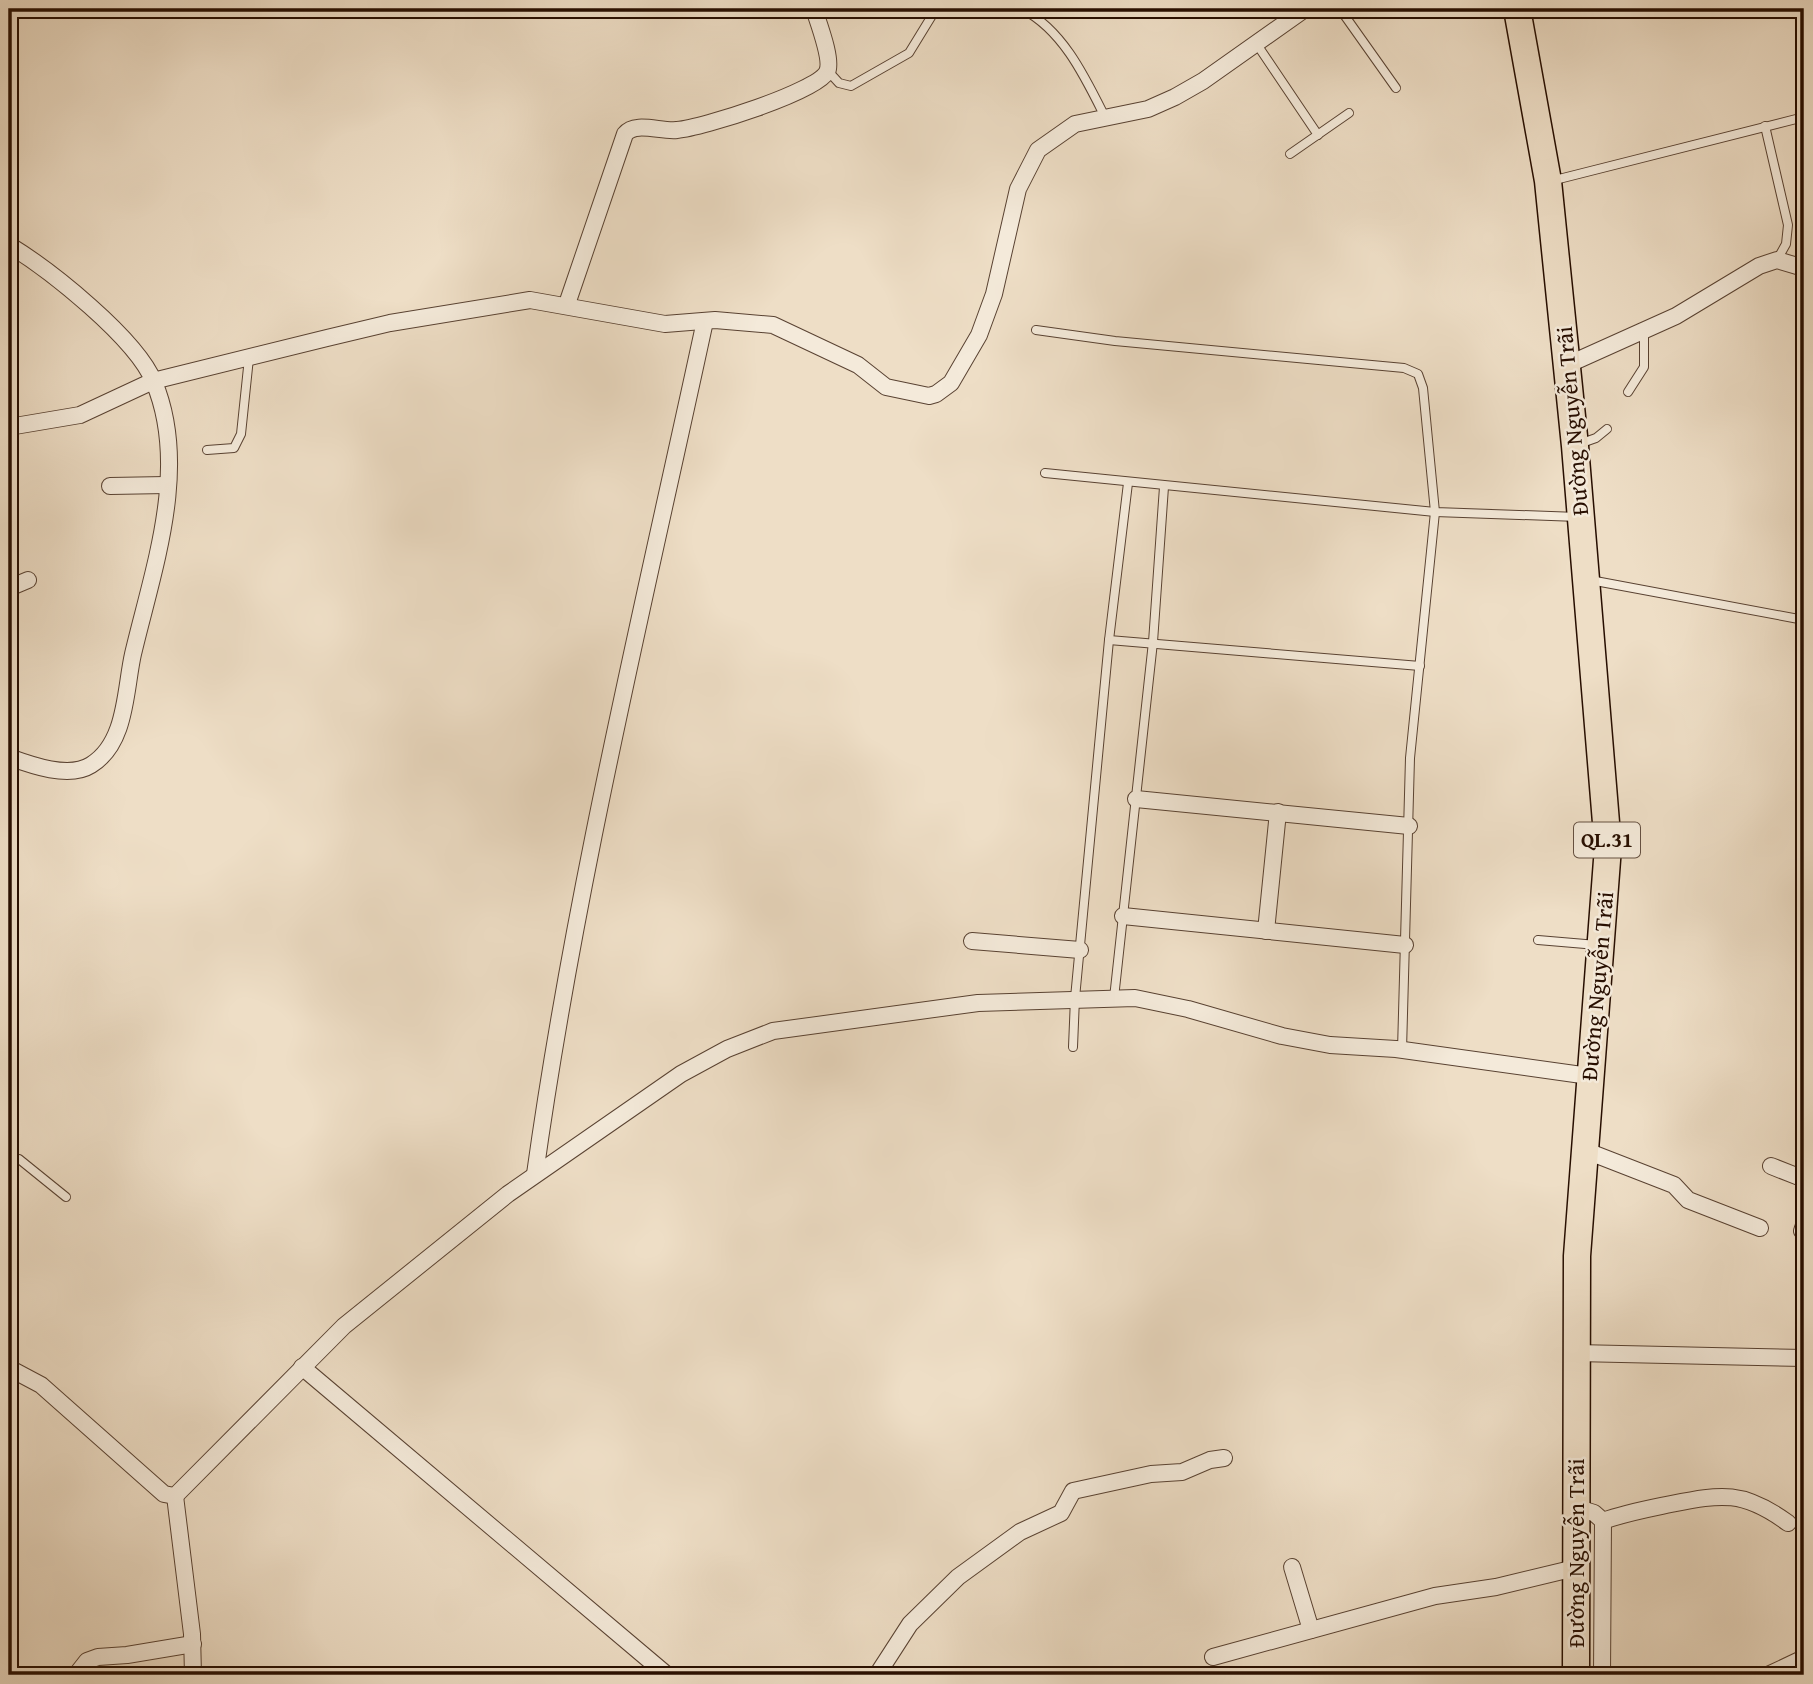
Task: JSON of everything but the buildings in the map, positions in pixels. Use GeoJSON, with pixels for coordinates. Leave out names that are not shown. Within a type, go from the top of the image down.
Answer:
{"type":"FeatureCollection","features":[{"type":"Feature","properties":{"kind":"highway","name":"Đường Nguyễn Trãi"},"geometry":{"type":"LineString","coordinates":[[1517,9],[1548,181],[1575,446],[1608,847],[1577,1256],[1576,1675]]}},
{"type":"Feature","properties":{"kind":"street"},"geometry":{"type":"LineString","coordinates":[[567,304],[629,129],[677,130],[711,122],[778,102],[828,71],[829,64],[814,9]]}},
{"type":"Feature","properties":{"kind":"street"},"geometry":{"type":"LineString","coordinates":[[9,427],[80,415],[153,381],[390,323],[530,300],[567,304],[645,322],[752,322],[788,330],[858,365],[886,387],[929,396],[936,394],[951,383],[990,309],[1012,210],[1025,170],[1038,150],[1075,124],[1148,109],[1175,97],[1203,81],[1304,9]]}},
{"type":"Feature","properties":{"kind":"street"},"geometry":{"type":"LineString","coordinates":[[9,245],[51,272],[141,356],[153,381],[169,452],[162,547],[133,653],[125,705],[110,747],[90,766],[60,770],[30,765],[9,757]]}},
{"type":"Feature","properties":{"kind":"street"},"geometry":{"type":"LineString","coordinates":[[1566,365],[1676,316],[1759,266],[1777,260],[1804,268]]}},
{"type":"Feature","properties":{"kind":"street"},"geometry":{"type":"LineString","coordinates":[[535,1174],[550,1070],[595,833],[705,321]]}},
{"type":"Feature","properties":{"kind":"street"},"geometry":{"type":"LineString","coordinates":[[110,486],[166,485]]}},
{"type":"Feature","properties":{"kind":"street"},"geometry":{"type":"LineString","coordinates":[[9,588],[28,580]]}},
{"type":"Feature","properties":{"kind":"street"},"geometry":{"type":"LineString","coordinates":[[1136,799],[1409,826]]}},
{"type":"Feature","properties":{"kind":"street"},"geometry":{"type":"LineString","coordinates":[[1266,931],[1278,813]]}},
{"type":"Feature","properties":{"kind":"street"},"geometry":{"type":"LineString","coordinates":[[1123,916],[1405,945]]}},
{"type":"Feature","properties":{"kind":"street"},"geometry":{"type":"LineString","coordinates":[[972,941],[1080,950]]}},
{"type":"Feature","properties":{"kind":"street"},"geometry":{"type":"LineString","coordinates":[[175,1496],[344,1326],[535,1174],[681,1074],[727,1049],[773,1031],[978,1003],[1135,998],[1188,1009],[1282,1037],[1330,1045],[1402,1050],[1589,1076]]}},
{"type":"Feature","properties":{"kind":"street"},"geometry":{"type":"LineString","coordinates":[[1584,1150],[1674,1185],[1688,1200],[1760,1228]]}},
{"type":"Feature","properties":{"kind":"street"},"geometry":{"type":"LineString","coordinates":[[1771,1166],[1804,1179]]}},
{"type":"Feature","properties":{"kind":"street"},"geometry":{"type":"LineString","coordinates":[[1576,1353],[1664,1352],[1804,1357]]}},
{"type":"Feature","properties":{"kind":"street"},"geometry":{"type":"LineString","coordinates":[[302,1367],[667,1675]]}},
{"type":"Feature","properties":{"kind":"street"},"geometry":{"type":"LineString","coordinates":[[9,1368],[41,1385],[164,1494],[175,1496]]}},
{"type":"Feature","properties":{"kind":"street"},"geometry":{"type":"LineString","coordinates":[[877,1675],[910,1624],[958,1577],[1020,1532],[1060,1513],[1073,1491],[1151,1474],[1182,1472],[1210,1460],[1224,1458]]}},
{"type":"Feature","properties":{"kind":"street"},"geometry":{"type":"LineString","coordinates":[[1603,1521],[1629,1511],[1722,1495],[1753,1503],[1788,1523]]}},
{"type":"Feature","properties":{"kind":"street"},"geometry":{"type":"LineString","coordinates":[[175,1496],[192,1644],[193,1675]]}},
{"type":"Feature","properties":{"kind":"street"},"geometry":{"type":"LineString","coordinates":[[1575,1507],[1594,1513],[1603,1521],[1602,1675]]}},
{"type":"Feature","properties":{"kind":"street"},"geometry":{"type":"LineString","coordinates":[[1292,1567],[1311,1630]]}},
{"type":"Feature","properties":{"kind":"street"},"geometry":{"type":"LineString","coordinates":[[1213,1657],[1435,1596],[1496,1587],[1575,1568]]}},
{"type":"Feature","properties":{"kind":"street"},"geometry":{"type":"LineString","coordinates":[[76,1675],[88,1661],[97,1657],[192,1644]]}},
{"type":"Feature","properties":{"kind":"street"},"geometry":{"type":"LineString","coordinates":[[1768,1675],[1804,1658]]}},
{"type":"Feature","properties":{"kind":"lane"},"geometry":{"type":"LineString","coordinates":[[828,71],[839,83],[851,86],[896,62],[909,52],[936,9]]}},
{"type":"Feature","properties":{"kind":"lane"},"geometry":{"type":"LineString","coordinates":[[1022,9],[1045,20],[1084,75],[1105,117]]}},
{"type":"Feature","properties":{"kind":"lane"},"geometry":{"type":"LineString","coordinates":[[1339,9],[1396,88]]}},
{"type":"Feature","properties":{"kind":"lane"},"geometry":{"type":"LineString","coordinates":[[1256,43],[1318,135]]}},
{"type":"Feature","properties":{"kind":"lane"},"geometry":{"type":"LineString","coordinates":[[1290,154],[1349,113]]}},
{"type":"Feature","properties":{"kind":"lane"},"geometry":{"type":"LineString","coordinates":[[1548,181],[1804,117]]}},
{"type":"Feature","properties":{"kind":"lane"},"geometry":{"type":"LineString","coordinates":[[1765,126],[1788,225],[1786,243],[1777,260]]}},
{"type":"Feature","properties":{"kind":"lane"},"geometry":{"type":"LineString","coordinates":[[1036,330],[1115,341],[1404,368],[1418,374],[1423,388],[1435,512],[1410,758],[1402,1050]]}},
{"type":"Feature","properties":{"kind":"lane"},"geometry":{"type":"LineString","coordinates":[[1628,391],[1644,367],[1644,330]]}},
{"type":"Feature","properties":{"kind":"lane"},"geometry":{"type":"LineString","coordinates":[[206,450],[234,448],[241,434],[248,358]]}},
{"type":"Feature","properties":{"kind":"lane"},"geometry":{"type":"LineString","coordinates":[[1575,446],[1597,438],[1607,429]]}},
{"type":"Feature","properties":{"kind":"lane"},"geometry":{"type":"LineString","coordinates":[[1045,473],[1435,512],[1581,518]]}},
{"type":"Feature","properties":{"kind":"lane"},"geometry":{"type":"LineString","coordinates":[[1073,1047],[1075,998],[1109,640],[1128,483]]}},
{"type":"Feature","properties":{"kind":"lane"},"geometry":{"type":"LineString","coordinates":[[1114,998],[1153,642],[1164,487]]}},
{"type":"Feature","properties":{"kind":"lane"},"geometry":{"type":"LineString","coordinates":[[1586,579],[1804,620]]}},
{"type":"Feature","properties":{"kind":"lane"},"geometry":{"type":"LineString","coordinates":[[1109,640],[1420,666]]}},
{"type":"Feature","properties":{"kind":"lane"},"geometry":{"type":"LineString","coordinates":[[1538,940],[1600,946]]}},
{"type":"Feature","properties":{"kind":"lane"},"geometry":{"type":"LineString","coordinates":[[9,1160],[19,1159],[65,1197]]}}]}
